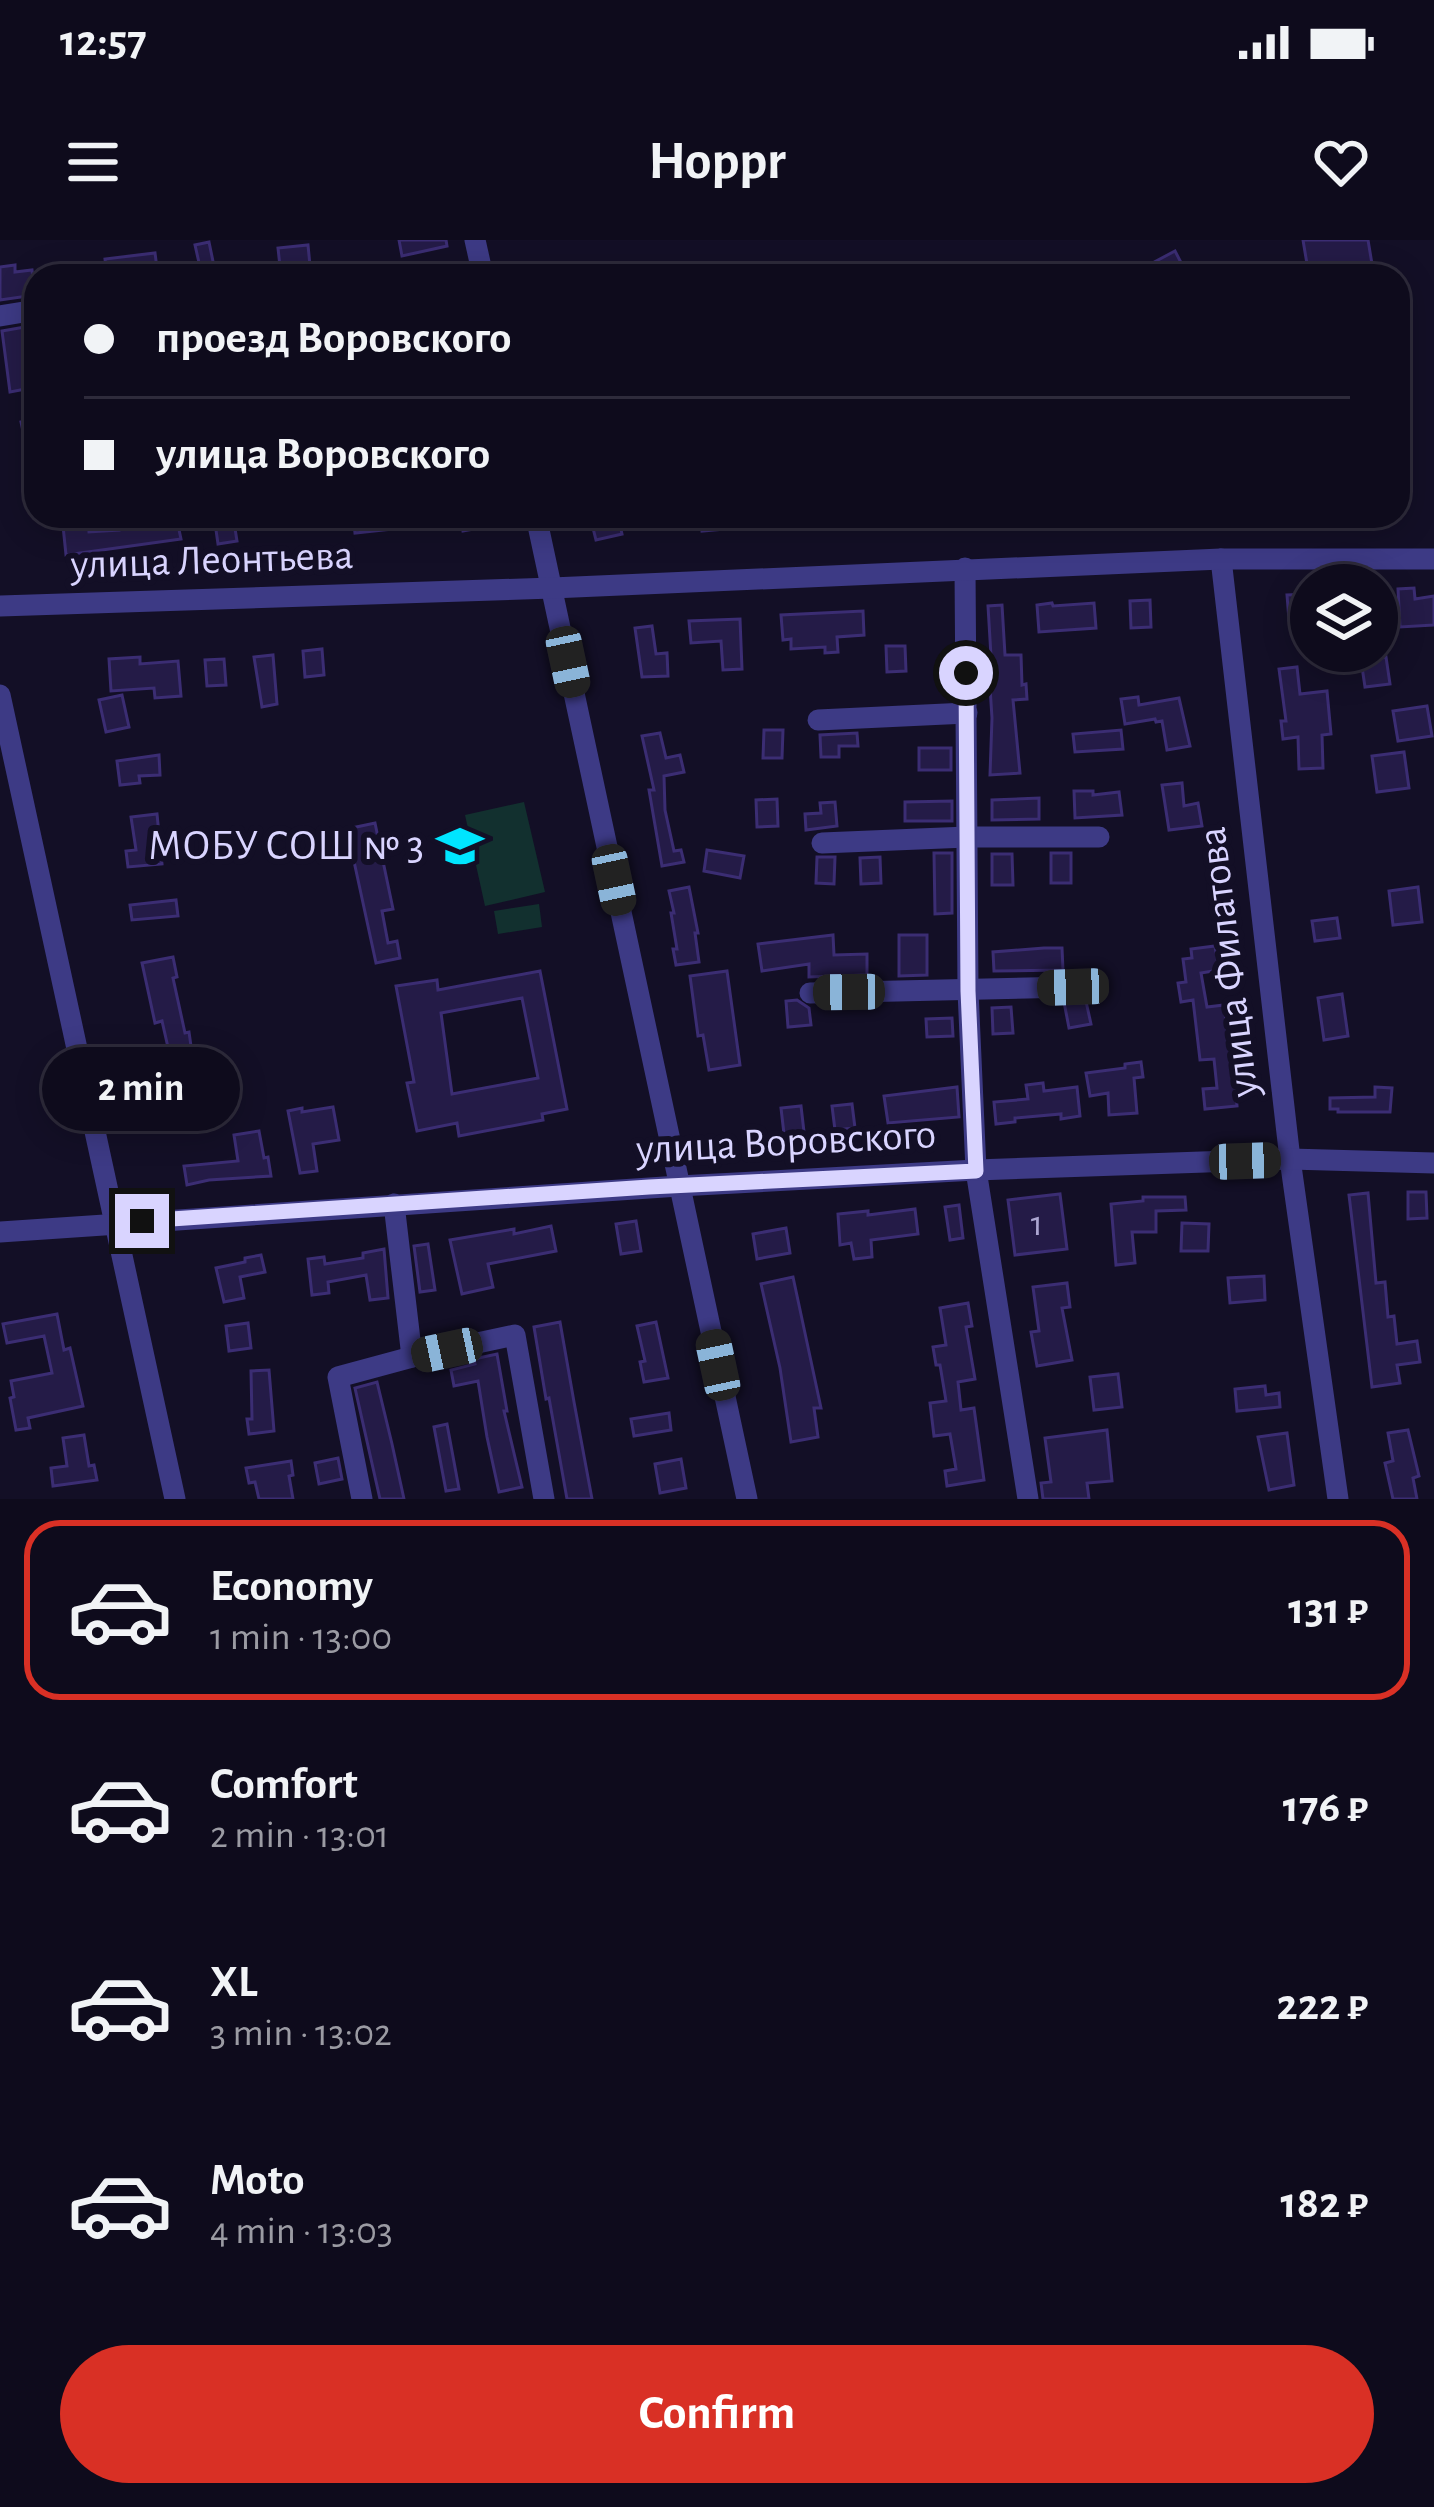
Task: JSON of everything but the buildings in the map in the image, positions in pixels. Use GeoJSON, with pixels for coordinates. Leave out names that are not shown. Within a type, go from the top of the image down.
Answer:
{"type":"FeatureCollection","features":[{"type":"Feature","properties":{"kind":"street"},"geometry":{"type":"LineString","coordinates":[[539,528],[747,1499]]}},
{"type":"Feature","properties":{"kind":"street","name":"улица Леонтьева"},"geometry":{"type":"LineString","coordinates":[[0,606],[1221,559],[1434,560]]}},
{"type":"Feature","properties":{"kind":"street","name":"улица Филатова"},"geometry":{"type":"LineString","coordinates":[[1221,559],[1290,1159],[1338,1499]]}},
{"type":"Feature","properties":{"kind":"street"},"geometry":{"type":"LineString","coordinates":[[965,568],[968,991],[976,1171],[1028,1499]]}},
{"type":"Feature","properties":{"kind":"street"},"geometry":{"type":"LineString","coordinates":[[0,695],[5,744],[175,1499]]}},
{"type":"Feature","properties":{"kind":"street"},"geometry":{"type":"LineString","coordinates":[[818,720],[967,713]]}},
{"type":"Feature","properties":{"kind":"street"},"geometry":{"type":"LineString","coordinates":[[822,843],[1099,837]]}},
{"type":"Feature","properties":{"kind":"street"},"geometry":{"type":"LineString","coordinates":[[810,993],[1073,987]]}},
{"type":"Feature","properties":{"kind":"street","name":"улица Воровского"},"geometry":{"type":"LineString","coordinates":[[0,1232],[976,1171],[1290,1159],[1434,1163]]}},
{"type":"Feature","properties":{"kind":"street"},"geometry":{"type":"LineString","coordinates":[[394,1204],[412,1357]]}},
{"type":"Feature","properties":{"kind":"street"},"geometry":{"type":"LineString","coordinates":[[362,1499],[338,1377],[515,1335],[544,1499]]}},
{"type":"Feature","properties":{"kind":"green space"},"geometry":{"type":"Polygon","coordinates":[[[524,802],[545,892],[485,906],[465,815],[524,802]]]}},
{"type":"Feature","properties":{"kind":"green space"},"geometry":{"type":"Polygon","coordinates":[[[539,904],[542,927],[498,934],[494,911],[539,904]]]}},
{"type":"Feature","properties":{"kind":"place","name":"МОБУ СОШ № 3"},"geometry":{"type":"Point","coordinates":[460,846]}},
{"type":"Feature","properties":{"kind":"route"},"geometry":{"type":"LineString","coordinates":[[142,1221],[976,1171],[968,991],[966,673]]}}]}
